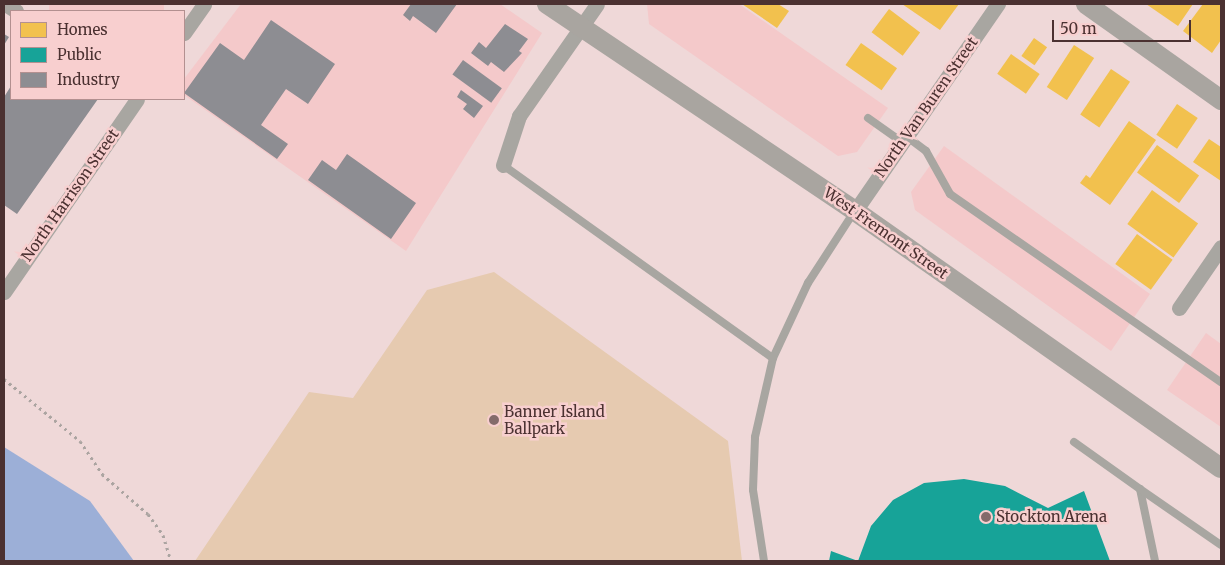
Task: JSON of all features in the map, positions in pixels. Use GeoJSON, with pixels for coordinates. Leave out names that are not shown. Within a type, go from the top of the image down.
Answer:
{"type":"FeatureCollection","features":[{"type":"Feature","properties":{"kind":"street"},"geometry":{"type":"LineString","coordinates":[[185,32],[204,4]]}},
{"type":"Feature","properties":{"kind":"street","name":"West Fremont Street"},"geometry":{"type":"LineString","coordinates":[[547,4],[855,211],[1221,468]]}},
{"type":"Feature","properties":{"kind":"street"},"geometry":{"type":"LineString","coordinates":[[503,166],[519,116],[597,4]]}},
{"type":"Feature","properties":{"kind":"street","name":"North Van Buren Street"},"geometry":{"type":"LineString","coordinates":[[855,211],[998,4]]}},
{"type":"Feature","properties":{"kind":"street"},"geometry":{"type":"LineString","coordinates":[[1086,4],[1221,100]]}},
{"type":"Feature","properties":{"kind":"street","name":"North Harrison Street"},"geometry":{"type":"LineString","coordinates":[[4,292],[136,100]]}},
{"type":"Feature","properties":{"kind":"street"},"geometry":{"type":"LineString","coordinates":[[1179,308],[1221,247]]}},
{"type":"Feature","properties":{"kind":"lane"},"geometry":{"type":"LineString","coordinates":[[868,118],[926,151],[950,194],[1221,382]]}},
{"type":"Feature","properties":{"kind":"lane"},"geometry":{"type":"LineString","coordinates":[[503,166],[773,358]]}},
{"type":"Feature","properties":{"kind":"lane"},"geometry":{"type":"LineString","coordinates":[[764,561],[753,490],[755,437],[773,358],[808,283],[855,211]]}},
{"type":"Feature","properties":{"kind":"lane"},"geometry":{"type":"LineString","coordinates":[[1074,442],[1221,545]]}},
{"type":"Feature","properties":{"kind":"lane"},"geometry":{"type":"LineString","coordinates":[[1140,489],[1155,561]]}},
{"type":"Feature","properties":{"kind":"path"},"geometry":{"type":"LineString","coordinates":[[4,379],[80,441],[102,474],[148,514],[163,535],[171,561]]}},
{"type":"Feature","properties":{"kind":"shaded area"},"geometry":{"type":"Polygon","coordinates":[[[49,4],[164,4],[164,10],[49,10],[49,4]]]}},
{"type":"Feature","properties":{"kind":"shaded area"},"geometry":{"type":"Polygon","coordinates":[[[241,4],[500,4],[542,33],[406,251],[185,96],[185,78],[241,4]]]}},
{"type":"Feature","properties":{"kind":"shaded area"},"geometry":{"type":"Polygon","coordinates":[[[647,4],[739,4],[888,108],[857,152],[838,156],[649,24],[647,4]]]}},
{"type":"Feature","properties":{"kind":"shaded area"},"geometry":{"type":"Polygon","coordinates":[[[944,146],[1150,294],[1111,351],[915,210],[911,192],[944,146]]]}},
{"type":"Feature","properties":{"kind":"shaded area","name":"Banner Island Ballpark"},"geometry":{"type":"Polygon","coordinates":[[[494,272],[728,441],[742,561],[195,561],[309,392],[353,398],[427,290],[494,272]]]}},
{"type":"Feature","properties":{"kind":"shaded area"},"geometry":{"type":"Polygon","coordinates":[[[1206,333],[1221,344],[1221,427],[1167,390],[1206,333]]]}},
{"type":"Feature","properties":{"kind":"water"},"geometry":{"type":"Polygon","coordinates":[[[4,447],[90,501],[134,561],[4,561],[4,447]]]}},
{"type":"Feature","properties":{"kind":"building: Homes"},"geometry":{"type":"Polygon","coordinates":[[[742,4],[778,4],[789,11],[777,28],[742,4]]]}},
{"type":"Feature","properties":{"kind":"building: Homes"},"geometry":{"type":"Polygon","coordinates":[[[902,4],[959,4],[940,30],[902,4]]]}},
{"type":"Feature","properties":{"kind":"building: Homes"},"geometry":{"type":"Polygon","coordinates":[[[1146,4],[1193,4],[1178,26],[1146,4]]]}},
{"type":"Feature","properties":{"kind":"building: Homes"},"geometry":{"type":"Polygon","coordinates":[[[1203,4],[1221,4],[1221,40],[1212,53],[1183,31],[1203,4]]]}},
{"type":"Feature","properties":{"kind":"building: Homes"},"geometry":{"type":"Polygon","coordinates":[[[889,9],[920,32],[903,56],[872,32],[889,9]]]}},
{"type":"Feature","properties":{"kind":"building: Homes"},"geometry":{"type":"Polygon","coordinates":[[[1034,38],[1047,47],[1034,65],[1021,56],[1034,38]]]}},
{"type":"Feature","properties":{"kind":"building: Homes"},"geometry":{"type":"Polygon","coordinates":[[[861,43],[897,68],[882,90],[846,65],[861,43]]]}},
{"type":"Feature","properties":{"kind":"building: Homes"},"geometry":{"type":"Polygon","coordinates":[[[1074,45],[1094,58],[1067,100],[1047,87],[1074,45]]]}},
{"type":"Feature","properties":{"kind":"building: Homes"},"geometry":{"type":"Polygon","coordinates":[[[1011,54],[1040,74],[1026,94],[997,74],[1011,54]]]}},
{"type":"Feature","properties":{"kind":"building: Homes"},"geometry":{"type":"Polygon","coordinates":[[[1111,69],[1130,82],[1099,127],[1080,115],[1111,69]]]}},
{"type":"Feature","properties":{"kind":"building: Homes"},"geometry":{"type":"Polygon","coordinates":[[[1177,104],[1198,118],[1177,149],[1156,135],[1177,104]]]}},
{"type":"Feature","properties":{"kind":"building: Homes"},"geometry":{"type":"Polygon","coordinates":[[[1129,121],[1156,140],[1110,205],[1080,183],[1086,175],[1090,178],[1129,121]]]}},
{"type":"Feature","properties":{"kind":"building: Homes"},"geometry":{"type":"Polygon","coordinates":[[[1209,139],[1221,147],[1221,181],[1193,162],[1209,139]]]}},
{"type":"Feature","properties":{"kind":"building: Homes"},"geometry":{"type":"Polygon","coordinates":[[[1157,145],[1199,176],[1179,203],[1137,173],[1157,145]]]}},
{"type":"Feature","properties":{"kind":"building: Homes"},"geometry":{"type":"Polygon","coordinates":[[[1152,190],[1198,224],[1173,257],[1127,224],[1152,190]]]}},
{"type":"Feature","properties":{"kind":"building: Homes"},"geometry":{"type":"Polygon","coordinates":[[[1137,234],[1173,260],[1151,290],[1115,264],[1137,234]]]}},
{"type":"Feature","properties":{"kind":"building: Public","name":"Stockton Arena"},"geometry":{"type":"Polygon","coordinates":[[[964,479],[1005,486],[1048,508],[1084,491],[1110,561],[858,561],[871,526],[893,500],[924,483],[964,479]]]}},
{"type":"Feature","properties":{"kind":"building: Public"},"geometry":{"type":"Polygon","coordinates":[[[831,551],[858,561],[829,561],[831,551]]]}},
{"type":"Feature","properties":{"kind":"building: Industry"},"geometry":{"type":"Polygon","coordinates":[[[411,4],[457,4],[436,33],[413,16],[410,21],[403,15],[411,4]]]}},
{"type":"Feature","properties":{"kind":"building: Industry"},"geometry":{"type":"Polygon","coordinates":[[[271,20],[335,64],[308,104],[286,89],[261,125],[288,144],[277,159],[185,94],[220,43],[244,60],[271,20]]]}},
{"type":"Feature","properties":{"kind":"building: Industry"},"geometry":{"type":"Polygon","coordinates":[[[505,24],[528,39],[519,51],[522,53],[504,72],[491,62],[488,66],[471,53],[479,42],[486,48],[505,24]]]}},
{"type":"Feature","properties":{"kind":"building: Industry"},"geometry":{"type":"Polygon","coordinates":[[[4,34],[9,37],[4,45],[4,34]]]}},
{"type":"Feature","properties":{"kind":"building: Industry"},"geometry":{"type":"Polygon","coordinates":[[[463,60],[502,88],[491,103],[452,75],[463,60]]]}},
{"type":"Feature","properties":{"kind":"building: Industry"},"geometry":{"type":"Polygon","coordinates":[[[10,88],[10,100],[97,100],[17,214],[4,205],[4,97],[10,88]]]}},
{"type":"Feature","properties":{"kind":"building: Industry"},"geometry":{"type":"Polygon","coordinates":[[[461,90],[483,106],[474,118],[463,109],[467,104],[457,97],[461,90]]]}},
{"type":"Feature","properties":{"kind":"building: Industry"},"geometry":{"type":"Polygon","coordinates":[[[347,154],[416,203],[391,239],[308,180],[322,160],[336,170],[347,154]]]}},
{"type":"Feature","properties":{"kind":"place","name":"Banner Island Ballpark"},"geometry":{"type":"Point","coordinates":[494,420]}},
{"type":"Feature","properties":{"kind":"place","name":"Stockton Arena"},"geometry":{"type":"Point","coordinates":[986,517]}}]}
